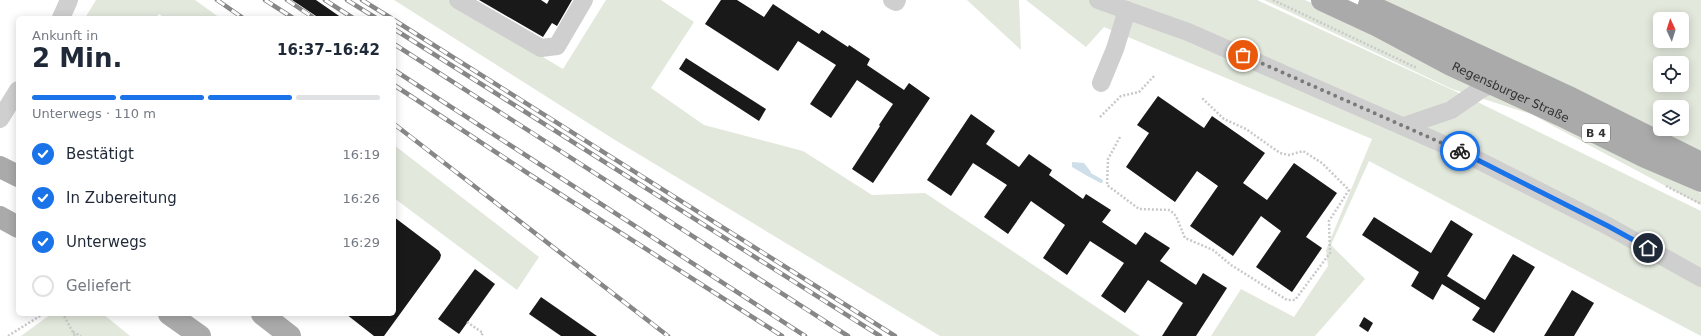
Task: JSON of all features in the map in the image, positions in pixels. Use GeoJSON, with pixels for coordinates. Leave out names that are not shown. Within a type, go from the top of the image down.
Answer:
{"type":"FeatureCollection","features":[{"type":"Feature","properties":{"kind":"main road","name":"Regensburger Straße"},"geometry":{"type":"LineString","coordinates":[[1322,0],[1378,26],[1451,65],[1645,157],[1701,181]]}},
{"type":"Feature","properties":{"kind":"main road","name":"Regensburger Straße"},"geometry":{"type":"LineString","coordinates":[[1357,0],[1605,114],[1701,163]]}},
{"type":"Feature","properties":{"kind":"main road"},"geometry":{"type":"LineString","coordinates":[[1492,84],[1518,73]]}},
{"type":"Feature","properties":{"kind":"main road"},"geometry":{"type":"LineString","coordinates":[[0,167],[16,175]]}},
{"type":"Feature","properties":{"kind":"main road"},"geometry":{"type":"LineString","coordinates":[[0,217],[16,225]]}},
{"type":"Feature","properties":{"kind":"main road"},"geometry":{"type":"LineString","coordinates":[[172,316],[200,336]]}},
{"type":"Feature","properties":{"kind":"main road"},"geometry":{"type":"LineString","coordinates":[[265,316],[290,336]]}},
{"type":"Feature","properties":{"kind":"street"},"geometry":{"type":"LineString","coordinates":[[62,16],[69,0]]}},
{"type":"Feature","properties":{"kind":"street"},"geometry":{"type":"LineString","coordinates":[[458,0],[541,48],[557,46],[584,0]]}},
{"type":"Feature","properties":{"kind":"street"},"geometry":{"type":"LineString","coordinates":[[892,0],[896,2],[897,0]]}},
{"type":"Feature","properties":{"kind":"street"},"geometry":{"type":"LineString","coordinates":[[1098,0],[1188,32],[1468,155],[1587,215],[1701,278]]}},
{"type":"Feature","properties":{"kind":"street"},"geometry":{"type":"LineString","coordinates":[[1101,83],[1115,49],[1127,10]]}},
{"type":"Feature","properties":{"kind":"street"},"geometry":{"type":"LineString","coordinates":[[1404,126],[1451,110],[1492,84]]}},
{"type":"Feature","properties":{"kind":"street"},"geometry":{"type":"LineString","coordinates":[[0,120],[16,93]]}},
{"type":"Feature","properties":{"kind":"path"},"geometry":{"type":"LineString","coordinates":[[1100,117],[1120,96],[1139,92],[1155,75]]}},
{"type":"Feature","properties":{"kind":"path"},"geometry":{"type":"LineString","coordinates":[[1120,137],[1108,158],[1107,185],[1139,209],[1170,210],[1176,216],[1185,238],[1213,250],[1231,266],[1250,276],[1287,300],[1295,300],[1330,253],[1329,221],[1349,190],[1322,163],[1303,151],[1289,155],[1280,153],[1246,129],[1224,119],[1202,98]]}},
{"type":"Feature","properties":{"kind":"path"},"geometry":{"type":"LineString","coordinates":[[8,336],[40,316]]}},
{"type":"Feature","properties":{"kind":"path"},"geometry":{"type":"LineString","coordinates":[[64,316],[75,336]]}},
{"type":"Feature","properties":{"kind":"path"},"geometry":{"type":"LineString","coordinates":[[467,322],[483,333],[481,336]]}},
{"type":"Feature","properties":{"kind":"path"},"geometry":{"type":"LineString","coordinates":[[72,332],[81,336]]}},
{"type":"Feature","properties":{"kind":"shaded area"},"geometry":{"type":"Polygon","coordinates":[[[96,0],[195,0],[217,16],[162,16],[159,14],[157,16],[86,16],[96,0]]]}},
{"type":"Feature","properties":{"kind":"shaded area"},"geometry":{"type":"Polygon","coordinates":[[[394,0],[448,0],[563,69],[606,0],[661,0],[694,22],[651,88],[704,125],[803,151],[872,195],[925,193],[1140,336],[940,336],[615,140],[394,0]]]}},
{"type":"Feature","properties":{"kind":"shaded area"},"geometry":{"type":"Polygon","coordinates":[[[967,0],[1019,0],[1021,50],[967,0]]]}},
{"type":"Feature","properties":{"kind":"shaded area"},"geometry":{"type":"Polygon","coordinates":[[[1026,0],[1257,0],[1459,93],[1701,211],[1701,336],[1369,161],[1331,245],[1365,279],[1315,336],[1211,336],[1241,289],[1294,317],[1328,266],[1326,250],[1372,139],[1104,27],[1086,47],[1026,0]]]}},
{"type":"Feature","properties":{"kind":"shaded area"},"geometry":{"type":"Polygon","coordinates":[[[1264,0],[1305,0],[1393,40],[1653,171],[1701,193],[1701,205],[1531,114],[1452,89],[1264,0]]]}},
{"type":"Feature","properties":{"kind":"shaded area"},"geometry":{"type":"Polygon","coordinates":[[[1370,0],[1701,0],[1701,158],[1655,136],[1689,136],[1689,100],[1653,100],[1653,135],[1370,0]]]}},
{"type":"Feature","properties":{"kind":"shaded area"},"geometry":{"type":"Polygon","coordinates":[[[396,147],[539,257],[517,290],[396,199],[396,147]]]}},
{"type":"Feature","properties":{"kind":"shaded area"},"geometry":{"type":"Polygon","coordinates":[[[1072,162],[1084,163],[1091,172],[1089,177],[1072,167],[1072,162]]]}},
{"type":"Feature","properties":{"kind":"shaded area"},"geometry":{"type":"Polygon","coordinates":[[[48,316],[105,316],[130,336],[21,336],[48,316]]]}},
{"type":"Feature","properties":{"kind":"building"},"geometry":{"type":"Polygon","coordinates":[[[292,0],[316,0],[339,16],[316,16],[292,0]]]}},
{"type":"Feature","properties":{"kind":"building"},"geometry":{"type":"Polygon","coordinates":[[[479,0],[541,0],[547,4],[549,0],[572,0],[557,26],[552,23],[543,37],[479,0]]]}},
{"type":"Feature","properties":{"kind":"building"},"geometry":{"type":"Polygon","coordinates":[[[721,0],[737,0],[764,17],[773,4],[819,34],[822,30],[848,47],[849,45],[870,59],[867,65],[904,90],[909,83],[930,98],[873,183],[852,169],[893,104],[857,80],[831,118],[810,104],[836,65],[798,41],[778,71],[705,24],[721,0]]]}},
{"type":"Feature","properties":{"kind":"building"},"geometry":{"type":"Polygon","coordinates":[[[686,58],[766,109],[759,121],[679,69],[686,58]]]}},
{"type":"Feature","properties":{"kind":"building"},"geometry":{"type":"Polygon","coordinates":[[[1158,96],[1204,128],[1212,116],[1265,153],[1243,183],[1267,200],[1294,163],[1337,193],[1306,237],[1322,248],[1292,292],[1256,267],[1281,231],[1261,216],[1233,256],[1190,226],[1218,186],[1197,171],[1175,202],[1126,167],[1149,133],[1137,125],[1158,96]]]}},
{"type":"Feature","properties":{"kind":"building"},"geometry":{"type":"Polygon","coordinates":[[[971,114],[995,131],[986,144],[1019,167],[1029,154],[1052,170],[1049,175],[1083,199],[1086,194],[1111,210],[1102,222],[1136,245],[1145,232],[1170,248],[1160,261],[1196,285],[1203,273],[1227,288],[1196,336],[1162,336],[1183,303],[1148,280],[1125,313],[1101,296],[1124,263],[1090,241],[1067,275],[1043,258],[1065,225],[1031,201],[1008,234],[984,217],[1007,185],[973,163],[951,196],[927,180],[971,114]]]}},
{"type":"Feature","properties":{"kind":"building"},"geometry":{"type":"Polygon","coordinates":[[[1374,217],[1431,253],[1451,220],[1473,234],[1447,276],[1485,300],[1513,254],[1535,267],[1494,333],[1472,320],[1480,308],[1442,284],[1433,300],[1411,286],[1419,272],[1362,235],[1374,217]]]}},
{"type":"Feature","properties":{"kind":"building"},"geometry":{"type":"Polygon","coordinates":[[[396,219],[439,251],[441,255],[440,259],[384,336],[374,336],[349,316],[396,316],[396,219]]]}},
{"type":"Feature","properties":{"kind":"building"},"geometry":{"type":"Polygon","coordinates":[[[475,269],[495,284],[459,334],[438,319],[475,269]]]}},
{"type":"Feature","properties":{"kind":"building"},"geometry":{"type":"Polygon","coordinates":[[[1572,290],[1594,303],[1574,336],[1544,336],[1572,290]]]}},
{"type":"Feature","properties":{"kind":"building"},"geometry":{"type":"Polygon","coordinates":[[[541,297],[597,336],[561,336],[529,314],[541,297]]]}},
{"type":"Feature","properties":{"kind":"building"},"geometry":{"type":"Polygon","coordinates":[[[1364,317],[1373,323],[1368,332],[1359,326],[1364,317]]]}},
{"type":"Feature","properties":{"kind":"waterway"},"geometry":{"type":"LineString","coordinates":[[1090,175],[1101,181]]}},
{"type":"Feature","properties":{"kind":"railway"},"geometry":{"type":"LineString","coordinates":[[217,0],[240,16]]}},
{"type":"Feature","properties":{"kind":"railway"},"geometry":{"type":"LineString","coordinates":[[265,0],[290,16]]}},
{"type":"Feature","properties":{"kind":"railway"},"geometry":{"type":"LineString","coordinates":[[287,0],[311,16]]}},
{"type":"Feature","properties":{"kind":"railway"},"geometry":{"type":"LineString","coordinates":[[325,0],[350,16]]}},
{"type":"Feature","properties":{"kind":"railway"},"geometry":{"type":"LineString","coordinates":[[347,0],[373,16]]}},
{"type":"Feature","properties":{"kind":"railway"},"geometry":{"type":"LineString","coordinates":[[362,0],[388,16]]}},
{"type":"Feature","properties":{"kind":"railway"},"geometry":{"type":"LineString","coordinates":[[396,21],[895,336]]}},
{"type":"Feature","properties":{"kind":"railway"},"geometry":{"type":"LineString","coordinates":[[396,30],[880,336]]}},
{"type":"Feature","properties":{"kind":"railway"},"geometry":{"type":"LineString","coordinates":[[396,45],[848,336]]}},
{"type":"Feature","properties":{"kind":"railway"},"geometry":{"type":"LineString","coordinates":[[396,71],[805,336]]}},
{"type":"Feature","properties":{"kind":"railway"},"geometry":{"type":"LineString","coordinates":[[396,86],[529,174],[782,336]]}},
{"type":"Feature","properties":{"kind":"railway"},"geometry":{"type":"LineString","coordinates":[[396,126],[668,336]]}},
{"type":"Feature","properties":{"kind":"way so far"},"geometry":{"type":"LineString","coordinates":[[1243,55],[1460,151]]}},
{"type":"Feature","properties":{"kind":"route"},"geometry":{"type":"LineString","coordinates":[[1460,151],[1608,226],[1648,248]]}}]}
